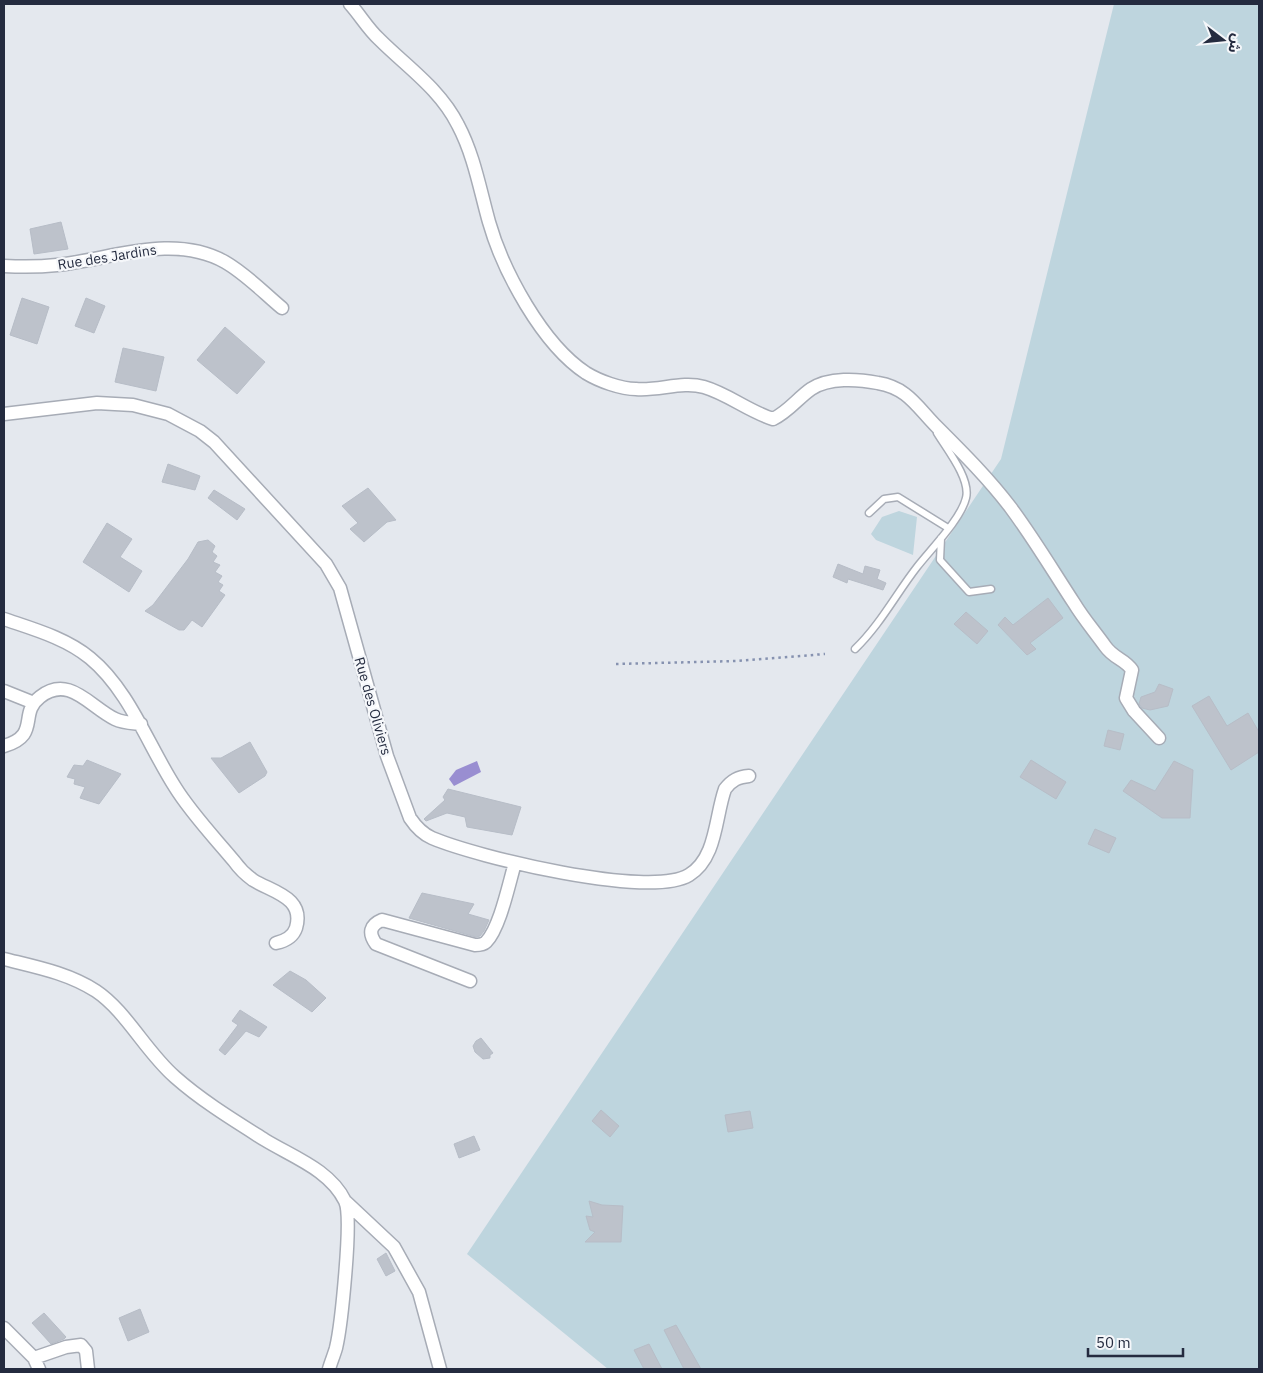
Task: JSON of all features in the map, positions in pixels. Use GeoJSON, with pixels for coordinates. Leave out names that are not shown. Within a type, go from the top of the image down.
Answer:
{"type":"FeatureCollection","features":[{"type":"Feature","properties":{"kind":"street"},"geometry":{"type":"LineString","coordinates":[[350,4],[377,38],[410,67],[446,105],[459,126],[469,153],[498,252],[516,289],[542,328],[570,359],[587,373],[607,382],[635,390],[674,386],[704,387],[756,414],[773,419],[782,414],[812,388],[827,382],[878,382],[896,388],[914,400],[974,464],[1010,507],[1038,545],[1074,604],[1112,656],[1128,663],[1132,670],[1126,698],[1134,711],[1159,738]]}},
{"type":"Feature","properties":{"kind":"street","name":"Rue des Jardins"},"geometry":{"type":"LineString","coordinates":[[4,266],[58,265],[148,250],[190,251],[226,262],[282,308]]}},
{"type":"Feature","properties":{"kind":"street","name":"Rue des Oliviers"},"geometry":{"type":"LineString","coordinates":[[4,414],[96,403],[133,405],[168,414],[214,442],[277,509],[334,576],[345,602],[386,756],[410,818],[416,828],[432,838],[515,863],[623,882],[676,881],[695,870],[708,853],[725,789],[731,782],[740,777],[750,776]]}},
{"type":"Feature","properties":{"kind":"street"},"geometry":{"type":"LineString","coordinates":[[4,619],[65,642],[90,657],[112,680],[141,724],[151,749],[176,789],[236,864],[253,880],[285,895],[291,900],[297,916],[295,931],[289,938],[276,943]]}},
{"type":"Feature","properties":{"kind":"street"},"geometry":{"type":"LineString","coordinates":[[4,746],[14,743],[25,735],[34,703],[47,692],[65,689],[90,700],[115,719],[141,724]]}},
{"type":"Feature","properties":{"kind":"street"},"geometry":{"type":"LineString","coordinates":[[4,691],[34,703]]}},
{"type":"Feature","properties":{"kind":"street"},"geometry":{"type":"LineString","coordinates":[[470,981],[376,944],[371,938],[371,930],[375,923],[382,920],[475,945],[482,944],[487,941],[500,915],[515,863]]}},
{"type":"Feature","properties":{"kind":"street"},"geometry":{"type":"LineString","coordinates":[[4,959],[68,976],[99,993],[120,1012],[151,1053],[175,1078],[248,1129],[311,1166],[326,1178],[346,1202],[394,1247],[419,1292],[440,1369]]}},
{"type":"Feature","properties":{"kind":"street"},"geometry":{"type":"LineString","coordinates":[[329,1369],[336,1346],[349,1226],[346,1202]]}},
{"type":"Feature","properties":{"kind":"street"},"geometry":{"type":"LineString","coordinates":[[4,1328],[37,1364],[66,1347],[81,1345],[86,1351],[88,1369]]}},
{"type":"Feature","properties":{"kind":"lane"},"geometry":{"type":"LineString","coordinates":[[855,649],[869,636],[916,567],[941,538],[966,498],[966,487],[961,472],[927,416]]}},
{"type":"Feature","properties":{"kind":"lane"},"geometry":{"type":"LineString","coordinates":[[870,512],[884,499],[898,497],[948,528]]}},
{"type":"Feature","properties":{"kind":"lane"},"geometry":{"type":"LineString","coordinates":[[941,538],[940,560],[969,592],[991,589]]}},
{"type":"Feature","properties":{"kind":"path"},"geometry":{"type":"LineString","coordinates":[[616,664],[737,661],[825,654]]}},
{"type":"Feature","properties":{"kind":"shaded area"},"geometry":{"type":"Polygon","coordinates":[[[1114,4],[1259,4],[1259,1369],[608,1369],[467,1254],[1001,459],[1114,4]]]}},
{"type":"Feature","properties":{"kind":"shaded area"},"geometry":{"type":"Polygon","coordinates":[[[899,511],[917,517],[913,555],[876,540],[871,534],[882,517],[899,511]]]}},
{"type":"Feature","properties":{"kind":"shaded area"},"geometry":{"type":"Polygon","coordinates":[[[477,761],[481,772],[454,786],[449,779],[456,770],[477,761]]]}},
{"type":"Feature","properties":{"kind":"building"},"geometry":{"type":"Polygon","coordinates":[[[61,222],[68,249],[34,254],[30,229],[61,222]]]}},
{"type":"Feature","properties":{"kind":"building"},"geometry":{"type":"Polygon","coordinates":[[[22,298],[49,307],[37,344],[10,335],[22,298]]]}},
{"type":"Feature","properties":{"kind":"building"},"geometry":{"type":"Polygon","coordinates":[[[86,298],[105,306],[94,333],[75,326],[86,298]]]}},
{"type":"Feature","properties":{"kind":"building"},"geometry":{"type":"Polygon","coordinates":[[[225,327],[265,362],[237,394],[197,360],[225,327]]]}},
{"type":"Feature","properties":{"kind":"building"},"geometry":{"type":"Polygon","coordinates":[[[123,348],[164,357],[156,391],[115,382],[123,348]]]}},
{"type":"Feature","properties":{"kind":"building"},"geometry":{"type":"Polygon","coordinates":[[[168,464],[200,476],[195,490],[162,482],[168,464]]]}},
{"type":"Feature","properties":{"kind":"building"},"geometry":{"type":"Polygon","coordinates":[[[368,488],[396,520],[387,522],[364,542],[350,529],[358,523],[342,506],[368,488]]]}},
{"type":"Feature","properties":{"kind":"building"},"geometry":{"type":"Polygon","coordinates":[[[214,490],[245,509],[237,520],[208,498],[214,490]]]}},
{"type":"Feature","properties":{"kind":"building"},"geometry":{"type":"Polygon","coordinates":[[[107,523],[132,539],[120,557],[142,571],[129,592],[83,562],[107,523]]]}},
{"type":"Feature","properties":{"kind":"building"},"geometry":{"type":"Polygon","coordinates":[[[208,540],[215,546],[212,552],[217,556],[213,562],[220,565],[215,572],[222,576],[218,582],[223,585],[219,591],[225,595],[202,627],[192,620],[184,630],[179,630],[145,611],[153,605],[188,559],[198,542],[208,540]]]}},
{"type":"Feature","properties":{"kind":"building"},"geometry":{"type":"Polygon","coordinates":[[[838,564],[863,574],[865,566],[880,570],[877,579],[886,583],[883,590],[848,579],[847,583],[833,577],[838,564]]]}},
{"type":"Feature","properties":{"kind":"building"},"geometry":{"type":"Polygon","coordinates":[[[1048,598],[1063,618],[1030,643],[1036,649],[1027,655],[998,625],[1005,617],[1013,625],[1048,598]]]}},
{"type":"Feature","properties":{"kind":"building"},"geometry":{"type":"Polygon","coordinates":[[[966,612],[988,631],[977,644],[954,624],[966,612]]]}},
{"type":"Feature","properties":{"kind":"building"},"geometry":{"type":"Polygon","coordinates":[[[1159,684],[1173,689],[1168,706],[1150,710],[1142,708],[1139,704],[1141,697],[1155,692],[1159,684]]]}},
{"type":"Feature","properties":{"kind":"building"},"geometry":{"type":"Polygon","coordinates":[[[1209,696],[1227,726],[1248,713],[1259,732],[1259,752],[1231,770],[1192,706],[1209,696]]]}},
{"type":"Feature","properties":{"kind":"building"},"geometry":{"type":"Polygon","coordinates":[[[1108,730],[1124,734],[1120,750],[1104,746],[1108,730]]]}},
{"type":"Feature","properties":{"kind":"building"},"geometry":{"type":"Polygon","coordinates":[[[250,742],[267,772],[265,776],[239,793],[211,758],[221,758],[250,742]]]}},
{"type":"Feature","properties":{"kind":"building"},"geometry":{"type":"Polygon","coordinates":[[[87,760],[121,774],[99,804],[80,798],[85,787],[74,784],[75,779],[67,777],[74,765],[83,766],[87,760]]]}},
{"type":"Feature","properties":{"kind":"building"},"geometry":{"type":"Polygon","coordinates":[[[1031,760],[1066,782],[1056,799],[1020,777],[1031,760]]]}},
{"type":"Feature","properties":{"kind":"building"},"geometry":{"type":"Polygon","coordinates":[[[1174,761],[1193,770],[1190,818],[1162,818],[1123,791],[1131,780],[1155,791],[1174,761]]]}},
{"type":"Feature","properties":{"kind":"building"},"geometry":{"type":"Polygon","coordinates":[[[448,789],[521,807],[512,835],[467,827],[465,817],[447,813],[426,821],[424,819],[445,800],[443,797],[448,789]]]}},
{"type":"Feature","properties":{"kind":"building"},"geometry":{"type":"Polygon","coordinates":[[[1095,829],[1116,838],[1109,853],[1088,844],[1095,829]]]}},
{"type":"Feature","properties":{"kind":"building"},"geometry":{"type":"Polygon","coordinates":[[[422,893],[474,904],[468,914],[489,920],[484,931],[480,936],[476,937],[409,918],[422,893]]]}},
{"type":"Feature","properties":{"kind":"building"},"geometry":{"type":"Polygon","coordinates":[[[290,971],[306,980],[326,998],[312,1012],[273,985],[290,971]]]}},
{"type":"Feature","properties":{"kind":"building"},"geometry":{"type":"Polygon","coordinates":[[[240,1010],[267,1027],[259,1037],[246,1031],[225,1055],[219,1050],[238,1025],[232,1021],[240,1010]]]}},
{"type":"Feature","properties":{"kind":"building"},"geometry":{"type":"Polygon","coordinates":[[[481,1038],[493,1053],[490,1055],[490,1058],[483,1059],[475,1052],[473,1046],[481,1038]]]}},
{"type":"Feature","properties":{"kind":"building"},"geometry":{"type":"Polygon","coordinates":[[[601,1110],[619,1126],[610,1137],[592,1121],[601,1110]]]}},
{"type":"Feature","properties":{"kind":"building"},"geometry":{"type":"Polygon","coordinates":[[[750,1111],[753,1128],[728,1132],[725,1115],[750,1111]]]}},
{"type":"Feature","properties":{"kind":"building"},"geometry":{"type":"Polygon","coordinates":[[[474,1136],[480,1150],[459,1158],[454,1144],[474,1136]]]}},
{"type":"Feature","properties":{"kind":"building"},"geometry":{"type":"Polygon","coordinates":[[[589,1201],[602,1205],[623,1206],[621,1242],[585,1242],[595,1232],[590,1230],[586,1216],[593,1217],[589,1201]]]}},
{"type":"Feature","properties":{"kind":"building"},"geometry":{"type":"Polygon","coordinates":[[[386,1253],[395,1271],[386,1276],[377,1259],[386,1253]]]}},
{"type":"Feature","properties":{"kind":"building"},"geometry":{"type":"Polygon","coordinates":[[[140,1309],[149,1332],[128,1341],[119,1318],[140,1309]]]}},
{"type":"Feature","properties":{"kind":"building"},"geometry":{"type":"Polygon","coordinates":[[[44,1313],[66,1337],[64,1339],[51,1344],[32,1323],[44,1313]]]}},
{"type":"Feature","properties":{"kind":"building"},"geometry":{"type":"Polygon","coordinates":[[[676,1325],[701,1369],[684,1369],[664,1330],[676,1325]]]}},
{"type":"Feature","properties":{"kind":"building"},"geometry":{"type":"Polygon","coordinates":[[[649,1344],[662,1369],[644,1369],[634,1350],[649,1344]]]}}]}
